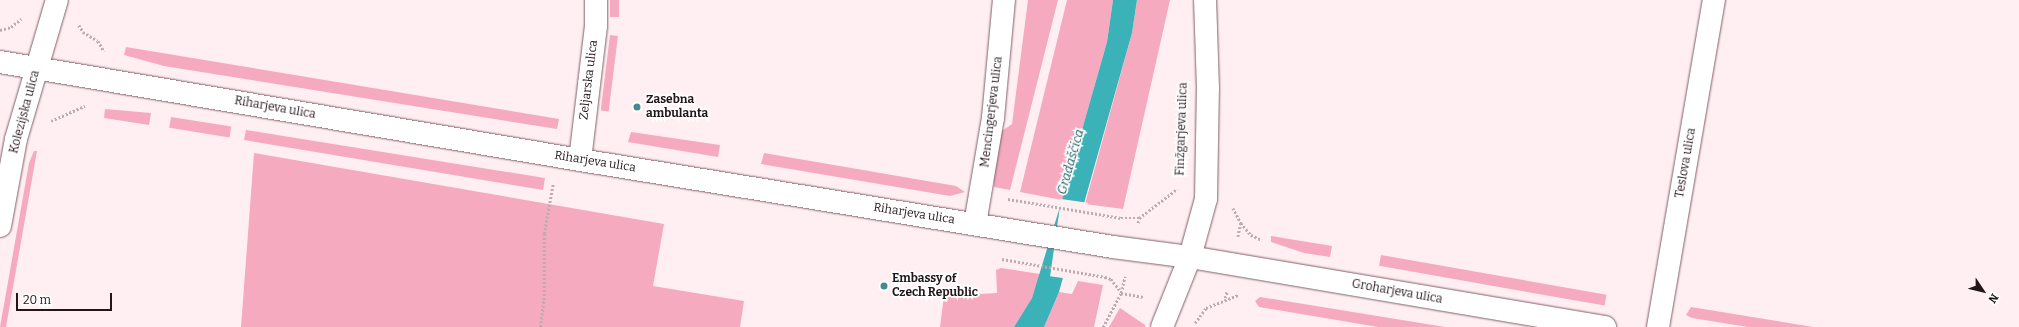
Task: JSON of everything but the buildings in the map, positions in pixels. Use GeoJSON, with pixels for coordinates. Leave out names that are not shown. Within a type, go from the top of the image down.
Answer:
{"type":"FeatureCollection","features":[{"type":"Feature","properties":{"kind":"street","name":"Kolezijska ulica"},"geometry":{"type":"LineString","coordinates":[[0,226],[16,139],[56,0]]}},
{"type":"Feature","properties":{"kind":"street","name":"Zeljarska ulica"},"geometry":{"type":"LineString","coordinates":[[580,160],[596,26],[596,0]]}},
{"type":"Feature","properties":{"kind":"street","name":"Mencingerjeva ulica"},"geometry":{"type":"LineString","coordinates":[[975,224],[993,118],[1004,0]]}},
{"type":"Feature","properties":{"kind":"street","name":"Finžgarjeva ulica"},"geometry":{"type":"LineString","coordinates":[[1162,327],[1190,256],[1206,199],[1208,89],[1205,0]]}},
{"type":"Feature","properties":{"kind":"street","name":"Teslova ulica"},"geometry":{"type":"LineString","coordinates":[[1658,327],[1714,0]]}},
{"type":"Feature","properties":{"kind":"street","name":"Riharjeva ulica"},"geometry":{"type":"LineString","coordinates":[[0,62],[580,160],[1122,248],[1190,256]]}},
{"type":"Feature","properties":{"kind":"street","name":"Groharjeva ulica"},"geometry":{"type":"LineString","coordinates":[[1190,256],[1605,327]]}},
{"type":"Feature","properties":{"kind":"path"},"geometry":{"type":"LineString","coordinates":[[2,29],[11,28],[24,16]]}},
{"type":"Feature","properties":{"kind":"path"},"geometry":{"type":"LineString","coordinates":[[78,22],[83,32],[98,41],[97,46]]}},
{"type":"Feature","properties":{"kind":"path"},"geometry":{"type":"LineString","coordinates":[[49,122],[74,111]]}},
{"type":"Feature","properties":{"kind":"path"},"geometry":{"type":"LineString","coordinates":[[540,327],[544,300],[544,234],[558,156]]}},
{"type":"Feature","properties":{"kind":"path","name":"Finžgarjeva ulica"},"geometry":{"type":"LineString","coordinates":[[1139,218],[1179,188]]}},
{"type":"Feature","properties":{"kind":"path"},"geometry":{"type":"LineString","coordinates":[[1018,200],[1121,218],[1139,218],[1122,248],[1121,293],[1103,327]]}},
{"type":"Feature","properties":{"kind":"path"},"geometry":{"type":"LineString","coordinates":[[1241,223],[1252,235],[1258,237]]}},
{"type":"Feature","properties":{"kind":"path"},"geometry":{"type":"LineString","coordinates":[[1004,260],[1105,277],[1111,280],[1121,293]]}},
{"type":"Feature","properties":{"kind":"path"},"geometry":{"type":"LineString","coordinates":[[1193,327],[1206,308],[1225,298]]}},
{"type":"Feature","properties":{"kind":"shaded area"},"geometry":{"type":"Polygon","coordinates":[[[610,0],[619,0],[619,17],[610,17],[610,0]]]}},
{"type":"Feature","properties":{"kind":"shaded area"},"geometry":{"type":"Polygon","coordinates":[[[1028,0],[1058,0],[1010,190],[994,187],[994,177],[999,133],[1012,124],[1028,0]]]}},
{"type":"Feature","properties":{"kind":"shaded area"},"geometry":{"type":"Polygon","coordinates":[[[1067,0],[1113,0],[1107,42],[1062,200],[1020,192],[1067,0]]]}},
{"type":"Feature","properties":{"kind":"shaded area"},"geometry":{"type":"Polygon","coordinates":[[[1137,0],[1170,0],[1123,209],[1085,204],[1132,33],[1137,0]]]}},
{"type":"Feature","properties":{"kind":"shaded area"},"geometry":{"type":"Polygon","coordinates":[[[610,35],[618,36],[609,111],[601,110],[610,35]]]}},
{"type":"Feature","properties":{"kind":"shaded area"},"geometry":{"type":"Polygon","coordinates":[[[126,47],[559,119],[557,129],[164,66],[124,55],[126,47]]]}},
{"type":"Feature","properties":{"kind":"shaded area"},"geometry":{"type":"Polygon","coordinates":[[[105,109],[151,113],[149,125],[104,118],[105,109]]]}},
{"type":"Feature","properties":{"kind":"shaded area"},"geometry":{"type":"Polygon","coordinates":[[[171,117],[231,127],[230,137],[169,128],[171,117]]]}},
{"type":"Feature","properties":{"kind":"shaded area"},"geometry":{"type":"Polygon","coordinates":[[[246,130],[545,178],[543,190],[244,140],[246,130]]]}},
{"type":"Feature","properties":{"kind":"shaded area"},"geometry":{"type":"Polygon","coordinates":[[[631,132],[720,145],[718,157],[628,142],[631,132]]]}},
{"type":"Feature","properties":{"kind":"shaded area"},"geometry":{"type":"Polygon","coordinates":[[[34,151],[37,151],[6,327],[0,327],[29,163],[34,151]]]}},
{"type":"Feature","properties":{"kind":"shaded area"},"geometry":{"type":"Polygon","coordinates":[[[254,153],[664,224],[653,286],[744,301],[740,327],[241,327],[254,153]]]}},
{"type":"Feature","properties":{"kind":"shaded area"},"geometry":{"type":"Polygon","coordinates":[[[764,153],[956,186],[965,192],[950,196],[761,164],[764,153]]]}},
{"type":"Feature","properties":{"kind":"shaded area"},"geometry":{"type":"Polygon","coordinates":[[[1271,236],[1332,246],[1330,257],[1304,253],[1271,242],[1271,236]]]}},
{"type":"Feature","properties":{"kind":"shaded area"},"geometry":{"type":"Polygon","coordinates":[[[1381,255],[1607,295],[1605,306],[1379,266],[1381,255]]]}},
{"type":"Feature","properties":{"kind":"shaded area"},"geometry":{"type":"Polygon","coordinates":[[[1001,268],[1040,274],[1032,298],[1014,327],[940,327],[944,296],[997,293],[996,270],[1001,268]]]}},
{"type":"Feature","properties":{"kind":"shaded area"},"geometry":{"type":"Polygon","coordinates":[[[1078,281],[1103,285],[1094,327],[1044,327],[1059,292],[1072,294],[1078,281]]]}},
{"type":"Feature","properties":{"kind":"shaded area"},"geometry":{"type":"Polygon","coordinates":[[[1260,297],[1445,327],[1378,327],[1259,307],[1255,301],[1260,297]]]}},
{"type":"Feature","properties":{"kind":"shaded area"},"geometry":{"type":"Polygon","coordinates":[[[1691,307],[1813,327],[1748,327],[1692,318],[1686,315],[1691,307]]]}},
{"type":"Feature","properties":{"kind":"shaded area"},"geometry":{"type":"Polygon","coordinates":[[[1120,308],[1145,325],[1145,327],[1109,327],[1120,308]]]}},
{"type":"Feature","properties":{"kind":"water"},"geometry":{"type":"Polygon","coordinates":[[[1113,0],[1137,0],[1132,33],[1059,292],[1044,327],[1014,327],[1032,298],[1062,200],[1107,42],[1113,0]]]}},
{"type":"Feature","properties":{"kind":"pier"},"geometry":{"type":"Polygon","coordinates":[[[1061,199],[1088,203],[1077,280],[1050,276],[1061,199]]]}},
{"type":"Feature","properties":{"kind":"place","name":"Zasebna ambulanta"},"geometry":{"type":"Point","coordinates":[637,107]}},
{"type":"Feature","properties":{"kind":"place","name":"Embassy of Czech Republic"},"geometry":{"type":"Point","coordinates":[884,286]}},
{"type":"Feature","properties":{"kind":"water label","name":"Gradaščica"},"geometry":{"type":"Point","coordinates":[1071,162]}}]}
